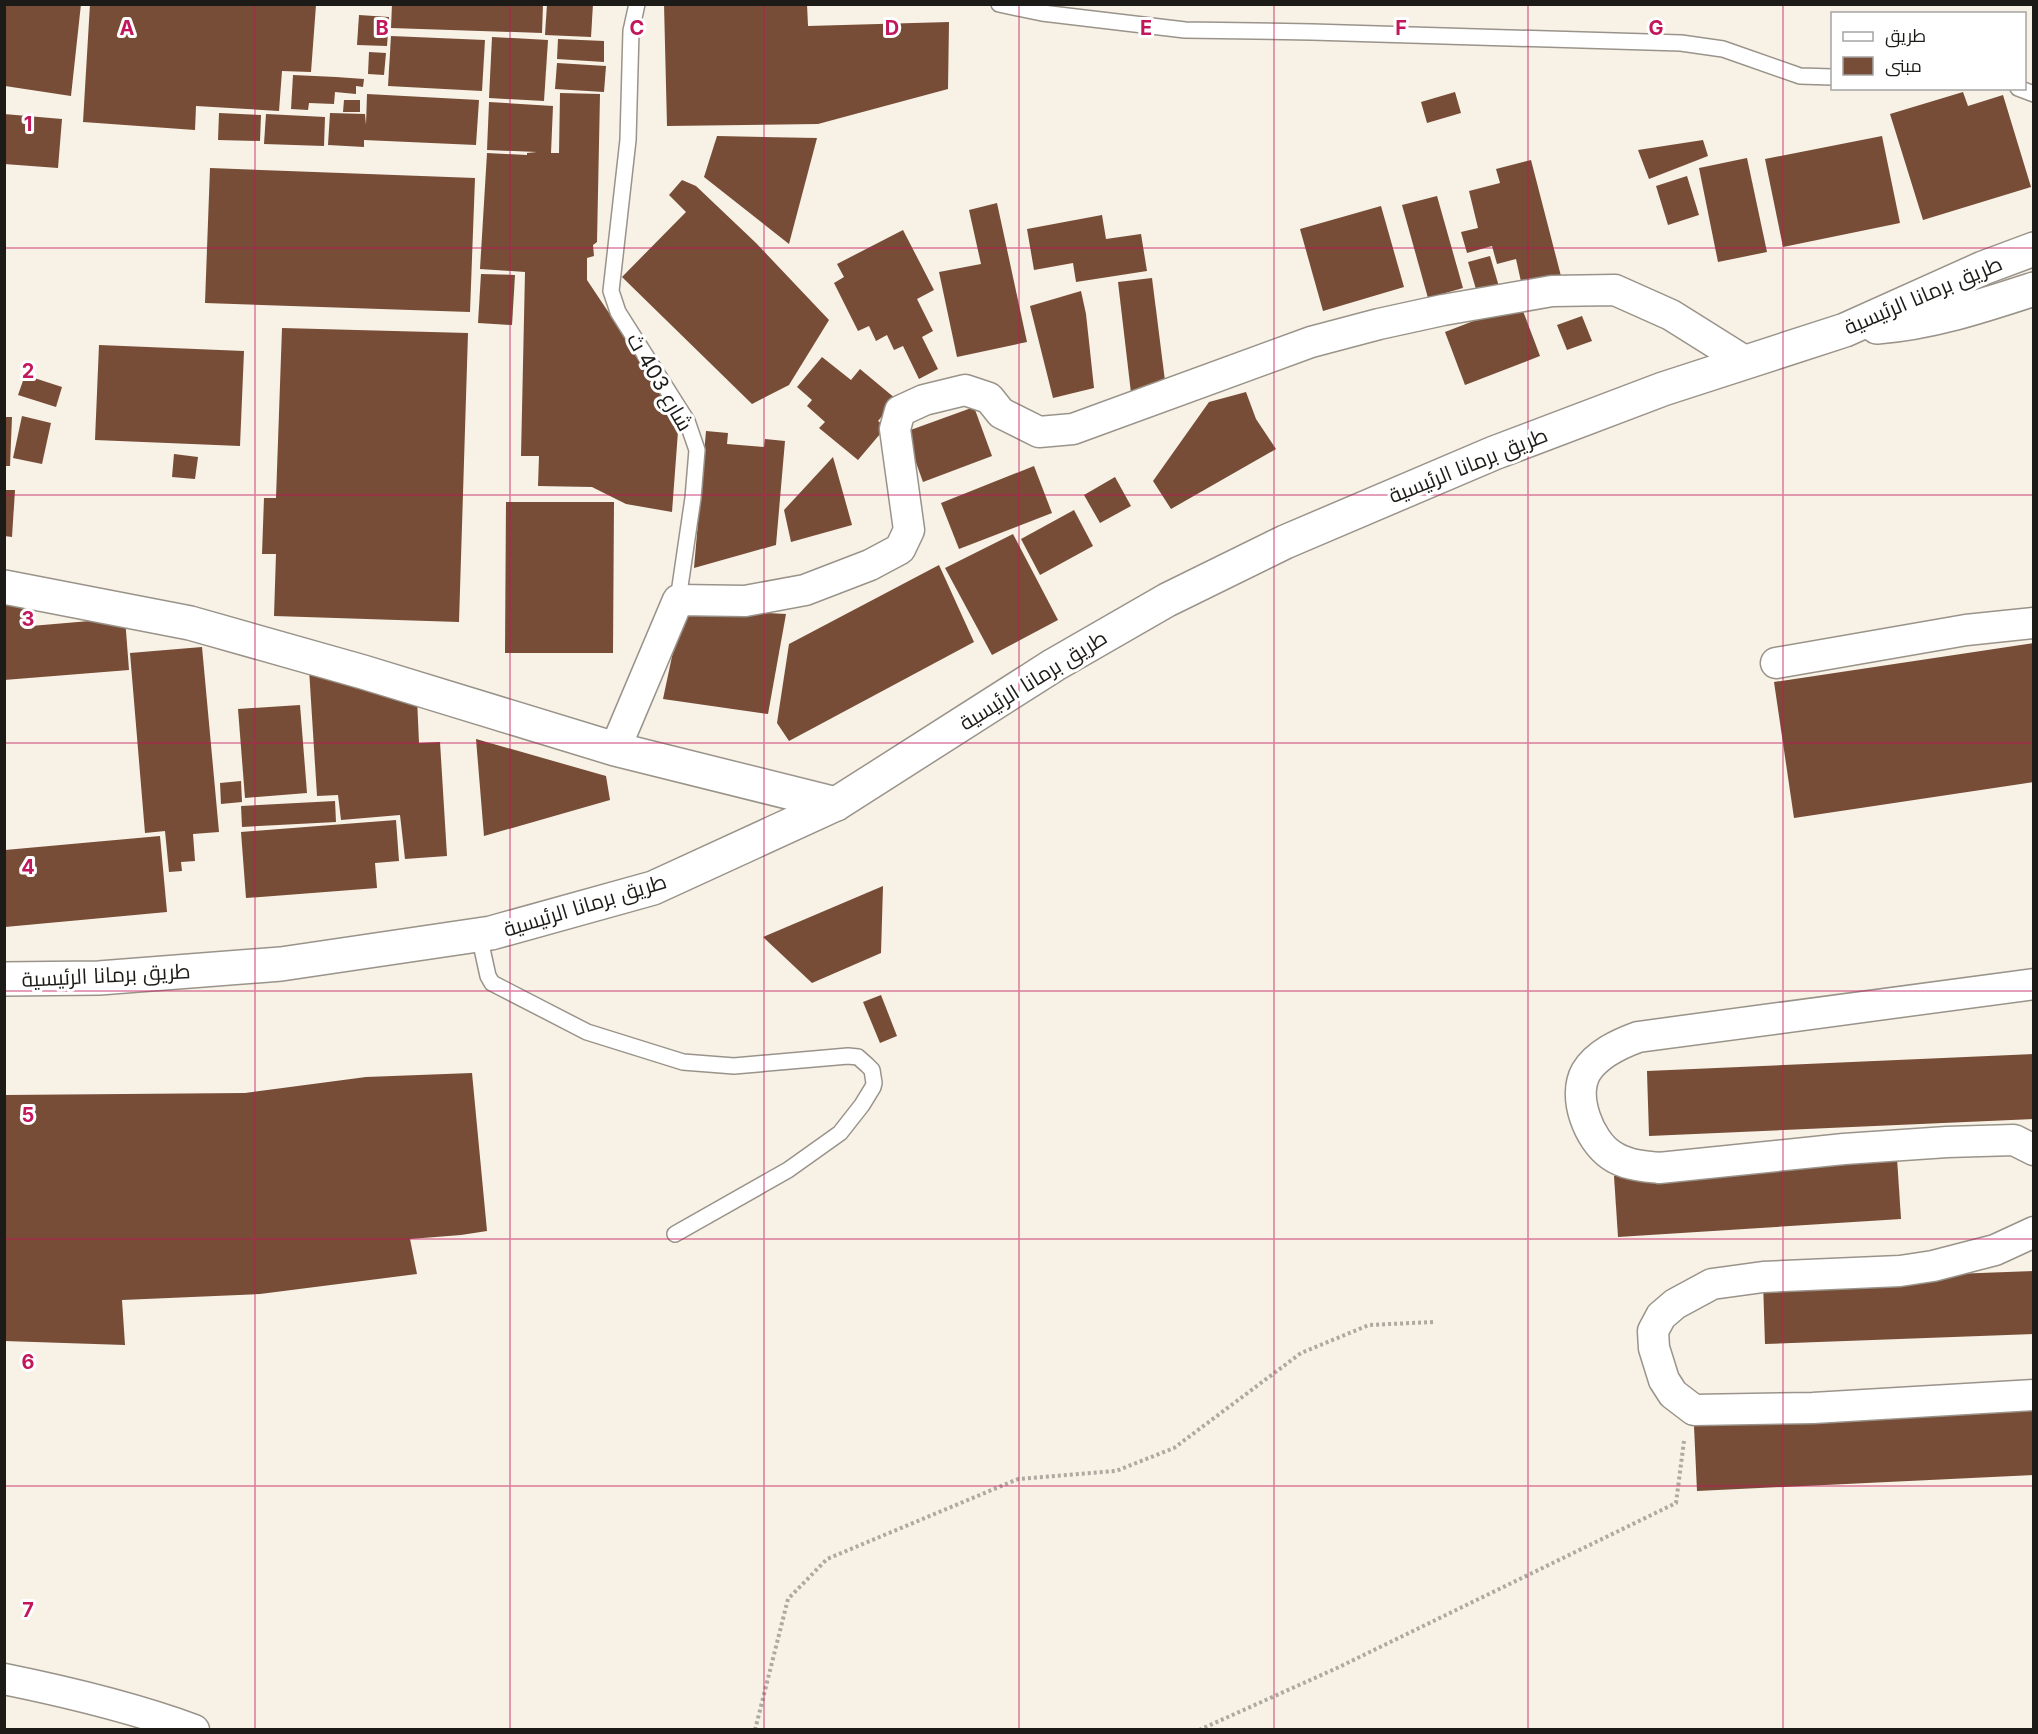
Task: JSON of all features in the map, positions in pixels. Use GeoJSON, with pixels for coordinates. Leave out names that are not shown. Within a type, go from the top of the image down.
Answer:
{"type":"FeatureCollection","features":[{"type":"Feature","properties":{"kind":"main road","name":"طريق برمانا الرئيسية"},"geometry":{"type":"LineString","coordinates":[[4,979],[99,978],[281,964],[480,935],[653,888],[836,804],[1064,659],[1167,600],[1284,542],[1494,453],[1663,389],[1845,330],[1983,268],[2034,249]]}},
{"type":"Feature","properties":{"kind":"main road"},"geometry":{"type":"LineString","coordinates":[[1845,330],[1900,326],[1958,313],[2034,289]]}},
{"type":"Feature","properties":{"kind":"main road"},"geometry":{"type":"LineString","coordinates":[[4,587],[190,623],[363,672],[615,749],[836,804]]}},
{"type":"Feature","properties":{"kind":"street"},"geometry":{"type":"LineString","coordinates":[[678,600],[745,601],[805,590],[870,565],[900,549],[909,530],[895,429],[900,411],[924,400],[965,390],[989,398],[1001,413],[1039,432],[1073,429],[1311,342],[1443,310],[1552,291],[1615,290],[1671,315],[1746,362]]}},
{"type":"Feature","properties":{"kind":"street","name":"شارع 403 ث"},"geometry":{"type":"LineString","coordinates":[[615,749],[678,600]]}},
{"type":"Feature","properties":{"kind":"street"},"geometry":{"type":"LineString","coordinates":[[1776,663],[1966,630],[2034,623]]}},
{"type":"Feature","properties":{"kind":"street"},"geometry":{"type":"LineString","coordinates":[[2034,984],[1638,1037],[1615,1046],[1596,1061],[1586,1072],[1580,1089],[1582,1108],[1597,1141],[1609,1154],[1635,1166],[1659,1168],[1844,1149],[1958,1142],[2014,1140],[2034,1150]]}},
{"type":"Feature","properties":{"kind":"street"},"geometry":{"type":"LineString","coordinates":[[2034,1232],[1995,1250],[1933,1266],[1900,1271],[1763,1277],[1712,1284],[1675,1304],[1661,1316],[1653,1330],[1654,1348],[1664,1380],[1673,1394],[1694,1410],[1814,1408],[2034,1395]]}},
{"type":"Feature","properties":{"kind":"street"},"geometry":{"type":"LineString","coordinates":[[4,1679],[63,1691],[168,1720],[194,1730]]}},
{"type":"Feature","properties":{"kind":"lane","name":"شارع 403 ث"},"geometry":{"type":"LineString","coordinates":[[637,4],[631,31],[628,140],[612,291],[618,312],[687,421],[697,450],[693,498],[678,600]]}},
{"type":"Feature","properties":{"kind":"lane"},"geometry":{"type":"LineString","coordinates":[[999,4],[1042,13],[1185,30],[1681,43],[1723,49],[1800,76],[1831,77]]}},
{"type":"Feature","properties":{"kind":"lane"},"geometry":{"type":"LineString","coordinates":[[480,935],[488,976],[492,983],[587,1032],[683,1062],[734,1066],[848,1056],[858,1057],[872,1070],[873,1087],[840,1132],[788,1170],[675,1234]]}},
{"type":"Feature","properties":{"kind":"path"},"geometry":{"type":"LineString","coordinates":[[755,1730],[788,1599],[827,1559],[1018,1479],[1116,1471],[1174,1448],[1301,1353],[1369,1326],[1433,1322]]}},
{"type":"Feature","properties":{"kind":"path"},"geometry":{"type":"LineString","coordinates":[[1199,1730],[1337,1668],[1676,1503],[1686,1426],[1694,1410]]}},
{"type":"Feature","properties":{"kind":"building"},"geometry":{"type":"Polygon","coordinates":[[[5,4],[81,4],[71,96],[5,86],[5,4]]]}},
{"type":"Feature","properties":{"kind":"building"},"geometry":{"type":"Polygon","coordinates":[[[90,4],[316,5],[311,72],[282,71],[279,111],[196,106],[195,130],[83,122],[90,4]]]}},
{"type":"Feature","properties":{"kind":"building"},"geometry":{"type":"Polygon","coordinates":[[[392,4],[543,4],[542,33],[391,28],[392,4]]]}},
{"type":"Feature","properties":{"kind":"building"},"geometry":{"type":"Polygon","coordinates":[[[547,4],[593,4],[591,37],[545,35],[547,4]]]}},
{"type":"Feature","properties":{"kind":"building"},"geometry":{"type":"Polygon","coordinates":[[[664,4],[807,4],[808,26],[949,22],[948,89],[818,124],[667,126],[664,4]]]}},
{"type":"Feature","properties":{"kind":"building"},"geometry":{"type":"Polygon","coordinates":[[[359,15],[389,17],[387,46],[357,45],[359,15]]]}},
{"type":"Feature","properties":{"kind":"building"},"geometry":{"type":"Polygon","coordinates":[[[391,36],[485,40],[482,91],[388,86],[391,36]]]}},
{"type":"Feature","properties":{"kind":"building"},"geometry":{"type":"Polygon","coordinates":[[[492,37],[548,40],[544,101],[489,98],[492,37]]]}},
{"type":"Feature","properties":{"kind":"building"},"geometry":{"type":"Polygon","coordinates":[[[558,39],[604,41],[604,62],[557,59],[558,39]]]}},
{"type":"Feature","properties":{"kind":"building"},"geometry":{"type":"Polygon","coordinates":[[[369,52],[386,53],[384,75],[368,74],[369,52]]]}},
{"type":"Feature","properties":{"kind":"building"},"geometry":{"type":"Polygon","coordinates":[[[557,63],[606,66],[604,92],[555,89],[557,63]]]}},
{"type":"Feature","properties":{"kind":"building"},"geometry":{"type":"Polygon","coordinates":[[[293,75],[364,79],[363,87],[356,86],[356,94],[335,92],[334,104],[309,103],[308,110],[291,109],[293,75]]]}},
{"type":"Feature","properties":{"kind":"building"},"geometry":{"type":"Polygon","coordinates":[[[1455,92],[1461,113],[1427,123],[1421,102],[1455,92]]]}},
{"type":"Feature","properties":{"kind":"building"},"geometry":{"type":"Polygon","coordinates":[[[1963,92],[1968,106],[2003,95],[2031,187],[1923,220],[1890,114],[1963,92]]]}},
{"type":"Feature","properties":{"kind":"building"},"geometry":{"type":"Polygon","coordinates":[[[560,93],[600,94],[597,242],[593,245],[594,256],[587,258],[587,280],[679,418],[672,512],[626,504],[592,487],[538,486],[539,456],[521,456],[525,272],[480,269],[487,153],[527,155],[527,153],[537,152],[487,150],[489,102],[553,106],[551,153],[559,153],[560,93]]]}},
{"type":"Feature","properties":{"kind":"building"},"geometry":{"type":"Polygon","coordinates":[[[367,94],[479,100],[476,145],[364,140],[364,147],[328,145],[330,113],[365,114],[366,125],[367,94]]]}},
{"type":"Feature","properties":{"kind":"building"},"geometry":{"type":"Polygon","coordinates":[[[344,100],[360,100],[360,112],[343,112],[344,100]]]}},
{"type":"Feature","properties":{"kind":"building"},"geometry":{"type":"Polygon","coordinates":[[[219,113],[261,115],[260,141],[218,140],[219,113]]]}},
{"type":"Feature","properties":{"kind":"building"},"geometry":{"type":"Polygon","coordinates":[[[4,114],[62,119],[58,168],[4,164],[4,114]]]}},
{"type":"Feature","properties":{"kind":"building"},"geometry":{"type":"Polygon","coordinates":[[[266,114],[325,117],[324,146],[264,144],[266,114]]]}},
{"type":"Feature","properties":{"kind":"building"},"geometry":{"type":"Polygon","coordinates":[[[717,136],[817,138],[789,244],[704,177],[717,136]]]}},
{"type":"Feature","properties":{"kind":"building"},"geometry":{"type":"Polygon","coordinates":[[[1882,136],[1900,223],[1783,247],[1765,159],[1882,136]]]}},
{"type":"Feature","properties":{"kind":"building"},"geometry":{"type":"Polygon","coordinates":[[[1703,140],[1708,156],[1649,179],[1638,150],[1703,140]]]}},
{"type":"Feature","properties":{"kind":"building"},"geometry":{"type":"Polygon","coordinates":[[[1747,158],[1767,252],[1718,262],[1699,168],[1747,158]]]}},
{"type":"Feature","properties":{"kind":"building"},"geometry":{"type":"Polygon","coordinates":[[[1531,160],[1561,276],[1522,286],[1516,259],[1497,264],[1492,246],[1467,253],[1461,232],[1478,228],[1469,191],[1500,183],[1496,169],[1531,160]]]}},
{"type":"Feature","properties":{"kind":"building"},"geometry":{"type":"Polygon","coordinates":[[[210,168],[475,178],[470,312],[205,303],[210,168]]]}},
{"type":"Feature","properties":{"kind":"building"},"geometry":{"type":"Polygon","coordinates":[[[1687,176],[1699,215],[1668,225],[1656,186],[1687,176]]]}},
{"type":"Feature","properties":{"kind":"building"},"geometry":{"type":"Polygon","coordinates":[[[682,180],[696,186],[756,243],[829,320],[789,385],[752,404],[622,277],[686,212],[669,195],[682,180]]]}},
{"type":"Feature","properties":{"kind":"building"},"geometry":{"type":"Polygon","coordinates":[[[1437,196],[1463,288],[1428,298],[1402,205],[1437,196]]]}},
{"type":"Feature","properties":{"kind":"building"},"geometry":{"type":"Polygon","coordinates":[[[997,203],[1027,342],[957,357],[939,272],[981,264],[969,210],[997,203]]]}},
{"type":"Feature","properties":{"kind":"building"},"geometry":{"type":"Polygon","coordinates":[[[1381,206],[1404,287],[1323,311],[1300,229],[1381,206]]]}},
{"type":"Feature","properties":{"kind":"building"},"geometry":{"type":"Polygon","coordinates":[[[1102,215],[1106,239],[1141,234],[1147,271],[1076,282],[1073,263],[1034,270],[1027,229],[1102,215]]]}},
{"type":"Feature","properties":{"kind":"building"},"geometry":{"type":"Polygon","coordinates":[[[903,230],[934,290],[917,299],[933,331],[922,337],[938,369],[919,379],[903,346],[894,350],[887,335],[876,341],[869,326],[858,331],[834,283],[844,277],[837,264],[903,230]]]}},
{"type":"Feature","properties":{"kind":"building"},"geometry":{"type":"Polygon","coordinates":[[[1490,256],[1500,290],[1478,296],[1468,262],[1490,256]]]}},
{"type":"Feature","properties":{"kind":"building"},"geometry":{"type":"Polygon","coordinates":[[[481,274],[515,275],[512,325],[478,323],[481,274]]]}},
{"type":"Feature","properties":{"kind":"building"},"geometry":{"type":"Polygon","coordinates":[[[1152,278],[1166,389],[1131,393],[1118,282],[1152,278]]]}},
{"type":"Feature","properties":{"kind":"building"},"geometry":{"type":"Polygon","coordinates":[[[1081,291],[1086,314],[1094,388],[1053,398],[1030,306],[1081,291]]]}},
{"type":"Feature","properties":{"kind":"building"},"geometry":{"type":"Polygon","coordinates":[[[1520,303],[1540,356],[1465,385],[1445,332],[1520,303]]]}},
{"type":"Feature","properties":{"kind":"building"},"geometry":{"type":"Polygon","coordinates":[[[1582,316],[1592,341],[1567,350],[1557,325],[1582,316]]]}},
{"type":"Feature","properties":{"kind":"building"},"geometry":{"type":"Polygon","coordinates":[[[282,328],[468,333],[459,622],[274,616],[276,554],[262,554],[264,498],[276,498],[282,328]]]}},
{"type":"Feature","properties":{"kind":"building"},"geometry":{"type":"Polygon","coordinates":[[[99,345],[244,351],[240,446],[95,440],[99,345]]]}},
{"type":"Feature","properties":{"kind":"building"},"geometry":{"type":"Polygon","coordinates":[[[822,357],[851,380],[860,369],[896,399],[878,421],[886,427],[858,460],[819,428],[825,422],[807,406],[812,400],[797,387],[822,357]]]}},
{"type":"Feature","properties":{"kind":"building"},"geometry":{"type":"Polygon","coordinates":[[[25,375],[62,387],[56,407],[18,395],[25,375]]]}},
{"type":"Feature","properties":{"kind":"building"},"geometry":{"type":"Polygon","coordinates":[[[1246,392],[1256,419],[1276,449],[1171,509],[1153,481],[1209,402],[1246,392]]]}},
{"type":"Feature","properties":{"kind":"building"},"geometry":{"type":"Polygon","coordinates":[[[974,407],[992,456],[923,482],[905,432],[974,407]]]}},
{"type":"Feature","properties":{"kind":"building"},"geometry":{"type":"Polygon","coordinates":[[[22,416],[51,423],[42,464],[13,458],[22,416]]]}},
{"type":"Feature","properties":{"kind":"building"},"geometry":{"type":"Polygon","coordinates":[[[4,417],[12,417],[10,466],[4,466],[4,417]]]}},
{"type":"Feature","properties":{"kind":"building"},"geometry":{"type":"Polygon","coordinates":[[[706,431],[728,433],[727,444],[764,447],[765,439],[785,441],[776,545],[694,568],[706,431]]]}},
{"type":"Feature","properties":{"kind":"building"},"geometry":{"type":"Polygon","coordinates":[[[174,454],[198,457],[195,479],[172,477],[174,454]]]}},
{"type":"Feature","properties":{"kind":"building"},"geometry":{"type":"Polygon","coordinates":[[[833,457],[852,525],[791,542],[784,510],[833,457]]]}},
{"type":"Feature","properties":{"kind":"building"},"geometry":{"type":"Polygon","coordinates":[[[1034,466],[1052,513],[959,549],[941,503],[1034,466]]]}},
{"type":"Feature","properties":{"kind":"building"},"geometry":{"type":"Polygon","coordinates":[[[1115,477],[1131,506],[1100,523],[1084,495],[1115,477]]]}},
{"type":"Feature","properties":{"kind":"building"},"geometry":{"type":"Polygon","coordinates":[[[4,490],[15,490],[12,537],[4,536],[4,490]]]}},
{"type":"Feature","properties":{"kind":"building"},"geometry":{"type":"Polygon","coordinates":[[[506,502],[614,502],[613,653],[505,653],[506,502]]]}},
{"type":"Feature","properties":{"kind":"building"},"geometry":{"type":"Polygon","coordinates":[[[1074,510],[1093,546],[1040,575],[1021,539],[1074,510]]]}},
{"type":"Feature","properties":{"kind":"building"},"geometry":{"type":"Polygon","coordinates":[[[1013,534],[1058,620],[992,655],[945,568],[1013,534]]]}},
{"type":"Feature","properties":{"kind":"building"},"geometry":{"type":"Polygon","coordinates":[[[939,565],[974,642],[789,741],[777,723],[789,644],[939,565]]]}},
{"type":"Feature","properties":{"kind":"building"},"geometry":{"type":"Polygon","coordinates":[[[29,591],[31,626],[125,618],[129,670],[4,680],[4,593],[29,591]]]}},
{"type":"Feature","properties":{"kind":"building"},"geometry":{"type":"Polygon","coordinates":[[[682,609],[786,614],[768,714],[663,699],[682,609]]]}},
{"type":"Feature","properties":{"kind":"building"},"geometry":{"type":"Polygon","coordinates":[[[2034,643],[2034,782],[1794,818],[1774,682],[2034,643]]]}},
{"type":"Feature","properties":{"kind":"building"},"geometry":{"type":"Polygon","coordinates":[[[202,647],[219,832],[193,834],[195,861],[181,862],[182,871],[169,872],[165,831],[145,833],[130,653],[202,647]]]}},
{"type":"Feature","properties":{"kind":"building"},"geometry":{"type":"Polygon","coordinates":[[[309,669],[417,698],[419,743],[440,742],[447,856],[405,859],[400,815],[341,820],[338,795],[317,796],[309,669]]]}},
{"type":"Feature","properties":{"kind":"building"},"geometry":{"type":"Polygon","coordinates":[[[300,705],[307,793],[245,798],[238,709],[300,705]]]}},
{"type":"Feature","properties":{"kind":"building"},"geometry":{"type":"Polygon","coordinates":[[[476,739],[606,776],[610,800],[484,836],[476,739]]]}},
{"type":"Feature","properties":{"kind":"building"},"geometry":{"type":"Polygon","coordinates":[[[241,781],[242,802],[221,804],[220,783],[241,781]]]}},
{"type":"Feature","properties":{"kind":"building"},"geometry":{"type":"Polygon","coordinates":[[[335,801],[336,822],[242,827],[241,806],[335,801]]]}},
{"type":"Feature","properties":{"kind":"building"},"geometry":{"type":"Polygon","coordinates":[[[396,820],[399,861],[375,863],[377,888],[246,898],[241,832],[396,820]]]}},
{"type":"Feature","properties":{"kind":"building"},"geometry":{"type":"Polygon","coordinates":[[[160,836],[167,912],[5,927],[5,850],[160,836]]]}},
{"type":"Feature","properties":{"kind":"building"},"geometry":{"type":"Polygon","coordinates":[[[883,886],[881,953],[812,983],[763,937],[883,886]]]}},
{"type":"Feature","properties":{"kind":"building"},"geometry":{"type":"Polygon","coordinates":[[[881,995],[897,1036],[880,1043],[863,1002],[881,995]]]}},
{"type":"Feature","properties":{"kind":"building"},"geometry":{"type":"Polygon","coordinates":[[[2034,1054],[2034,1119],[1649,1136],[1647,1071],[2034,1054]]]}},
{"type":"Feature","properties":{"kind":"building"},"geometry":{"type":"Polygon","coordinates":[[[472,1073],[487,1231],[410,1239],[417,1274],[260,1294],[122,1300],[125,1345],[4,1341],[4,1095],[245,1093],[366,1077],[472,1073]]]}},
{"type":"Feature","properties":{"kind":"building"},"geometry":{"type":"Polygon","coordinates":[[[1897,1158],[1901,1219],[1618,1237],[1614,1176],[1897,1158]]]}},
{"type":"Feature","properties":{"kind":"building"},"geometry":{"type":"Polygon","coordinates":[[[2034,1271],[2034,1334],[1765,1344],[1763,1281],[2034,1271]]]}},
{"type":"Feature","properties":{"kind":"building"},"geometry":{"type":"Polygon","coordinates":[[[2034,1409],[2034,1475],[1697,1491],[1694,1426],[2034,1409]]]}}]}
